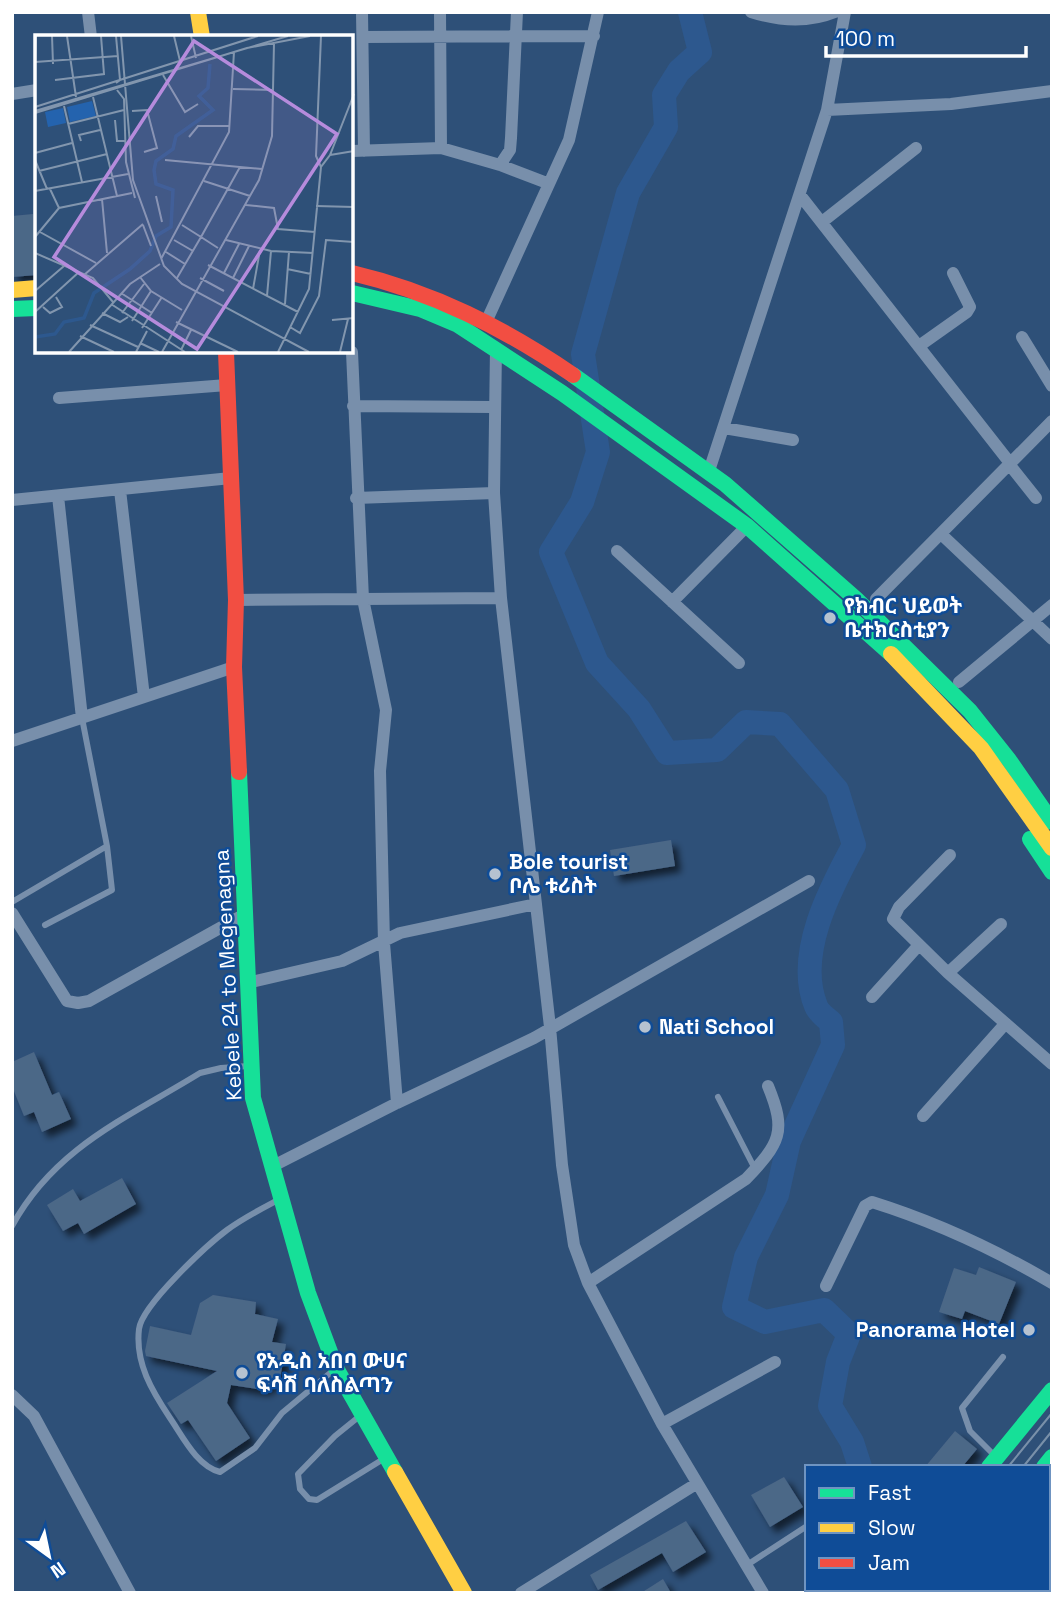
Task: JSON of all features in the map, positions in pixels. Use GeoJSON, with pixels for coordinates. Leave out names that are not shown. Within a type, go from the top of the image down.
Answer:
{"type":"FeatureCollection","features":[{"type":"Feature","properties":{"kind":"main road"},"geometry":{"type":"LineString","coordinates":[[198,12],[202,35]]}},
{"type":"Feature","properties":{"kind":"main road"},"geometry":{"type":"LineString","coordinates":[[354,273],[396,281],[487,320],[561,365],[763,513],[923,662],[1052,822]]}},
{"type":"Feature","properties":{"kind":"main road"},"geometry":{"type":"LineString","coordinates":[[12,290],[35,288]]}},
{"type":"Feature","properties":{"kind":"main road"},"geometry":{"type":"LineString","coordinates":[[354,293],[420,309],[458,325],[562,393],[747,526],[832,600],[987,743],[1052,848]]}},
{"type":"Feature","properties":{"kind":"main road"},"geometry":{"type":"LineString","coordinates":[[12,309],[35,308]]}},
{"type":"Feature","properties":{"kind":"main road","name":"Kebele 24 to Megenagna"},"geometry":{"type":"LineString","coordinates":[[226,354],[236,600],[234,667],[253,1098],[308,1293],[336,1368],[464,1593]]}},
{"type":"Feature","properties":{"kind":"main road"},"geometry":{"type":"LineString","coordinates":[[604,423],[616,404]]}},
{"type":"Feature","properties":{"kind":"main road"},"geometry":{"type":"LineString","coordinates":[[842,584],[876,599],[959,682],[1008,739],[1052,803]]}},
{"type":"Feature","properties":{"kind":"main road"},"geometry":{"type":"LineString","coordinates":[[832,600],[851,632],[925,702],[969,753],[1052,872]]}},
{"type":"Feature","properties":{"kind":"main road"},"geometry":{"type":"LineString","coordinates":[[993,1462],[1052,1390]]}},
{"type":"Feature","properties":{"kind":"street"},"geometry":{"type":"LineString","coordinates":[[89,12],[91,35]]}},
{"type":"Feature","properties":{"kind":"street"},"geometry":{"type":"LineString","coordinates":[[362,12],[358,151],[441,148],[500,165],[547,183]]}},
{"type":"Feature","properties":{"kind":"street"},"geometry":{"type":"LineString","coordinates":[[440,12],[441,148]]}},
{"type":"Feature","properties":{"kind":"street"},"geometry":{"type":"LineString","coordinates":[[500,165],[510,150],[517,12]]}},
{"type":"Feature","properties":{"kind":"street"},"geometry":{"type":"LineString","coordinates":[[487,320],[547,183],[569,140],[598,12]]}},
{"type":"Feature","properties":{"kind":"street"},"geometry":{"type":"LineString","coordinates":[[751,12],[789,20],[819,19],[835,12]]}},
{"type":"Feature","properties":{"kind":"street"},"geometry":{"type":"LineString","coordinates":[[709,471],[827,110],[845,12]]}},
{"type":"Feature","properties":{"kind":"street"},"geometry":{"type":"LineString","coordinates":[[363,37],[594,36]]}},
{"type":"Feature","properties":{"kind":"street"},"geometry":{"type":"LineString","coordinates":[[12,94],[35,90]]}},
{"type":"Feature","properties":{"kind":"street"},"geometry":{"type":"LineString","coordinates":[[827,110],[951,104],[1052,91]]}},
{"type":"Feature","properties":{"kind":"street"},"geometry":{"type":"LineString","coordinates":[[822,222],[916,148]]}},
{"type":"Feature","properties":{"kind":"street"},"geometry":{"type":"LineString","coordinates":[[800,195],[1036,498]]}},
{"type":"Feature","properties":{"kind":"street"},"geometry":{"type":"LineString","coordinates":[[919,346],[967,312],[970,307],[953,273]]}},
{"type":"Feature","properties":{"kind":"street"},"geometry":{"type":"LineString","coordinates":[[1022,337],[1052,386]]}},
{"type":"Feature","properties":{"kind":"street"},"geometry":{"type":"LineString","coordinates":[[496,348],[493,407],[494,493],[501,598],[550,1027],[562,1164],[574,1245],[588,1283],[662,1424],[764,1593]]}},
{"type":"Feature","properties":{"kind":"street"},"geometry":{"type":"LineString","coordinates":[[352,354],[356,498],[363,599],[386,710],[380,771],[384,943],[397,1102]]}},
{"type":"Feature","properties":{"kind":"street"},"geometry":{"type":"LineString","coordinates":[[59,398],[227,385]]}},
{"type":"Feature","properties":{"kind":"street"},"geometry":{"type":"LineString","coordinates":[[353,405],[493,407]]}},
{"type":"Feature","properties":{"kind":"street"},"geometry":{"type":"LineString","coordinates":[[876,599],[1052,421]]}},
{"type":"Feature","properties":{"kind":"street"},"geometry":{"type":"LineString","coordinates":[[724,428],[793,440]]}},
{"type":"Feature","properties":{"kind":"street"},"geometry":{"type":"LineString","coordinates":[[12,500],[231,478]]}},
{"type":"Feature","properties":{"kind":"street"},"geometry":{"type":"LineString","coordinates":[[120,490],[144,697]]}},
{"type":"Feature","properties":{"kind":"street"},"geometry":{"type":"LineString","coordinates":[[356,498],[494,493]]}},
{"type":"Feature","properties":{"kind":"street"},"geometry":{"type":"LineString","coordinates":[[58,496],[82,718]]}},
{"type":"Feature","properties":{"kind":"street"},"geometry":{"type":"LineString","coordinates":[[672,602],[747,526]]}},
{"type":"Feature","properties":{"kind":"street"},"geometry":{"type":"LineString","coordinates":[[941,534],[1052,639]]}},
{"type":"Feature","properties":{"kind":"street"},"geometry":{"type":"LineString","coordinates":[[617,551],[738,663]]}},
{"type":"Feature","properties":{"kind":"street"},"geometry":{"type":"LineString","coordinates":[[236,600],[501,598]]}},
{"type":"Feature","properties":{"kind":"street"},"geometry":{"type":"LineString","coordinates":[[959,682],[1052,605]]}},
{"type":"Feature","properties":{"kind":"street"},"geometry":{"type":"LineString","coordinates":[[13,740],[234,667]]}},
{"type":"Feature","properties":{"kind":"street"},"geometry":{"type":"LineString","coordinates":[[950,855],[892,915],[948,973],[1052,1064]]}},
{"type":"Feature","properties":{"kind":"street"},"geometry":{"type":"LineString","coordinates":[[273,1166],[397,1102],[534,1038],[808,881]]}},
{"type":"Feature","properties":{"kind":"street"},"geometry":{"type":"LineString","coordinates":[[247,983],[342,961],[400,933],[536,904]]}},
{"type":"Feature","properties":{"kind":"street"},"geometry":{"type":"LineString","coordinates":[[12,913],[67,1001],[78,1003],[89,1001],[244,914]]}},
{"type":"Feature","properties":{"kind":"street"},"geometry":{"type":"LineString","coordinates":[[948,973],[1001,924]]}},
{"type":"Feature","properties":{"kind":"street"},"geometry":{"type":"LineString","coordinates":[[872,998],[919,945]]}},
{"type":"Feature","properties":{"kind":"street"},"geometry":{"type":"LineString","coordinates":[[923,1116],[1005,1024]]}},
{"type":"Feature","properties":{"kind":"street"},"geometry":{"type":"LineString","coordinates":[[588,1283],[746,1179],[772,1145],[780,1127],[780,1115],[768,1086]]}},
{"type":"Feature","properties":{"kind":"street"},"geometry":{"type":"LineString","coordinates":[[826,1286],[865,1206],[872,1202],[929,1220],[1006,1256],[1052,1283]]}},
{"type":"Feature","properties":{"kind":"street"},"geometry":{"type":"LineString","coordinates":[[662,1424],[775,1362]]}},
{"type":"Feature","properties":{"kind":"street"},"geometry":{"type":"LineString","coordinates":[[12,1395],[34,1416],[130,1593]]}},
{"type":"Feature","properties":{"kind":"street"},"geometry":{"type":"LineString","coordinates":[[521,1593],[696,1484]]}},
{"type":"Feature","properties":{"kind":"lane"},"geometry":{"type":"LineString","coordinates":[[45,925],[112,890],[107,846],[82,718]]}},
{"type":"Feature","properties":{"kind":"lane"},"geometry":{"type":"LineString","coordinates":[[12,902],[107,846]]}},
{"type":"Feature","properties":{"kind":"lane"},"geometry":{"type":"LineString","coordinates":[[12,1226],[50,1171],[76,1148],[200,1073],[250,1066]]}},
{"type":"Feature","properties":{"kind":"lane"},"geometry":{"type":"LineString","coordinates":[[718,1097],[755,1169]]}},
{"type":"Feature","properties":{"kind":"lane"},"geometry":{"type":"LineString","coordinates":[[280,1199],[227,1230],[151,1306],[139,1327],[140,1359],[152,1392],[195,1455],[211,1470],[220,1472],[255,1448],[282,1413],[336,1368]]}},
{"type":"Feature","properties":{"kind":"lane"},"geometry":{"type":"LineString","coordinates":[[993,1462],[970,1431],[962,1408],[1003,1357]]}},
{"type":"Feature","properties":{"kind":"lane"},"geometry":{"type":"LineString","coordinates":[[362,1415],[335,1436],[298,1474],[300,1489],[309,1499],[317,1500],[386,1457]]}},
{"type":"Feature","properties":{"kind":"lane"},"geometry":{"type":"LineString","coordinates":[[746,1565],[805,1527]]}},
{"type":"Feature","properties":{"kind":"building"},"geometry":{"type":"Polygon","coordinates":[[[33,214],[35,275],[12,277],[12,216],[33,214]]]}},
{"type":"Feature","properties":{"kind":"building"},"geometry":{"type":"Polygon","coordinates":[[[671,840],[675,866],[614,876],[610,850],[671,840]]]}},
{"type":"Feature","properties":{"kind":"building"},"geometry":{"type":"Polygon","coordinates":[[[34,1052],[52,1095],[59,1092],[71,1119],[42,1132],[34,1112],[24,1116],[12,1086],[12,1062],[34,1052]]]}},
{"type":"Feature","properties":{"kind":"building"},"geometry":{"type":"Polygon","coordinates":[[[122,1178],[136,1204],[84,1234],[78,1223],[63,1231],[47,1205],[73,1189],[80,1201],[122,1178]]]}},
{"type":"Feature","properties":{"kind":"building"},"geometry":{"type":"Polygon","coordinates":[[[979,1267],[1016,1282],[999,1324],[965,1311],[962,1319],[939,1312],[954,1268],[976,1275],[979,1267]]]}},
{"type":"Feature","properties":{"kind":"building","name":"የአዲስ አበባ ውሀና ፍሳሽ ባለስልጣን"},"geometry":{"type":"Polygon","coordinates":[[[213,1295],[256,1302],[255,1314],[278,1319],[272,1342],[286,1344],[280,1379],[263,1390],[231,1385],[227,1403],[250,1438],[216,1461],[188,1420],[181,1424],[167,1403],[217,1371],[146,1356],[145,1351],[150,1326],[191,1335],[200,1303],[213,1295]]]}},
{"type":"Feature","properties":{"kind":"building"},"geometry":{"type":"Polygon","coordinates":[[[955,1431],[977,1449],[964,1465],[927,1465],[955,1431]]]}},
{"type":"Feature","properties":{"kind":"building"},"geometry":{"type":"Polygon","coordinates":[[[784,1477],[803,1507],[770,1527],[751,1495],[784,1477]]]}},
{"type":"Feature","properties":{"kind":"building"},"geometry":{"type":"Polygon","coordinates":[[[686,1521],[706,1552],[673,1572],[662,1553],[598,1590],[590,1575],[686,1521]]]}},
{"type":"Feature","properties":{"kind":"building"},"geometry":{"type":"Polygon","coordinates":[[[663,1579],[671,1593],[641,1593],[663,1579]]]}},
{"type":"Feature","properties":{"kind":"waterway"},"geometry":{"type":"LineString","coordinates":[[690,12],[700,52],[679,71],[664,95],[666,127],[628,193],[583,354],[598,452],[582,502],[551,552],[597,663],[639,709],[667,753],[717,750],[746,722],[780,724],[837,790],[854,845],[818,923],[810,966],[816,1006],[831,1022],[833,1045],[789,1141],[777,1195],[746,1257],[734,1307],[765,1322],[824,1310],[849,1334],[838,1362],[830,1406],[852,1442],[859,1465]]}},
{"type":"Feature","properties":{"kind":"tram line"},"geometry":{"type":"LineString","coordinates":[[1010,1465],[1052,1413]]}},
{"type":"Feature","properties":{"kind":"tram line"},"geometry":{"type":"LineString","coordinates":[[1025,1465],[1052,1431]]}},
{"type":"Feature","properties":{"kind":"traffic: fast"},"geometry":{"type":"LineString","coordinates":[[354,293],[420,309],[458,325],[562,393],[747,526],[891,654]]}},
{"type":"Feature","properties":{"kind":"traffic: fast"},"geometry":{"type":"LineString","coordinates":[[12,309],[35,308]]}},
{"type":"Feature","properties":{"kind":"traffic: fast"},"geometry":{"type":"LineString","coordinates":[[573,375],[725,484],[856,599],[970,711],[1009,760],[1052,822]]}},
{"type":"Feature","properties":{"kind":"traffic: fast"},"geometry":{"type":"LineString","coordinates":[[239,772],[253,1098],[308,1293],[336,1368],[395,1472]]}},
{"type":"Feature","properties":{"kind":"traffic: fast"},"geometry":{"type":"LineString","coordinates":[[1030,839],[1052,872]]}},
{"type":"Feature","properties":{"kind":"traffic: fast"},"geometry":{"type":"LineString","coordinates":[[991,1465],[1052,1390]]}},
{"type":"Feature","properties":{"kind":"traffic: fast"},"geometry":{"type":"LineString","coordinates":[[1046,1465],[1052,1457]]}},
{"type":"Feature","properties":{"kind":"traffic: slow"},"geometry":{"type":"LineString","coordinates":[[198,12],[202,35]]}},
{"type":"Feature","properties":{"kind":"traffic: slow"},"geometry":{"type":"LineString","coordinates":[[12,290],[35,288]]}},
{"type":"Feature","properties":{"kind":"traffic: slow"},"geometry":{"type":"LineString","coordinates":[[891,654],[981,748],[1052,848]]}},
{"type":"Feature","properties":{"kind":"traffic: slow"},"geometry":{"type":"LineString","coordinates":[[395,1472],[464,1593]]}},
{"type":"Feature","properties":{"kind":"traffic: jam"},"geometry":{"type":"LineString","coordinates":[[354,274],[411,290],[467,313],[521,342],[573,375]]}},
{"type":"Feature","properties":{"kind":"traffic: jam"},"geometry":{"type":"LineString","coordinates":[[226,354],[236,600],[234,667],[239,772]]}},
{"type":"Feature","properties":{"kind":"place","name":"የክብር ህይወት ቤተክርስቲያን"},"geometry":{"type":"Point","coordinates":[830,618]}},
{"type":"Feature","properties":{"kind":"place","name":"Bole tourist ቦሌ ቱሪስት"},"geometry":{"type":"Point","coordinates":[495,874]}},
{"type":"Feature","properties":{"kind":"place","name":"Nati School"},"geometry":{"type":"Point","coordinates":[645,1027]}},
{"type":"Feature","properties":{"kind":"place","name":"Panorama Hotel"},"geometry":{"type":"Point","coordinates":[1029,1330]}},
{"type":"Feature","properties":{"kind":"place","name":"የአዲስ አበባ ውሀና ፍሳሽ ባለስልጣን"},"geometry":{"type":"Point","coordinates":[242,1373]}}]}
